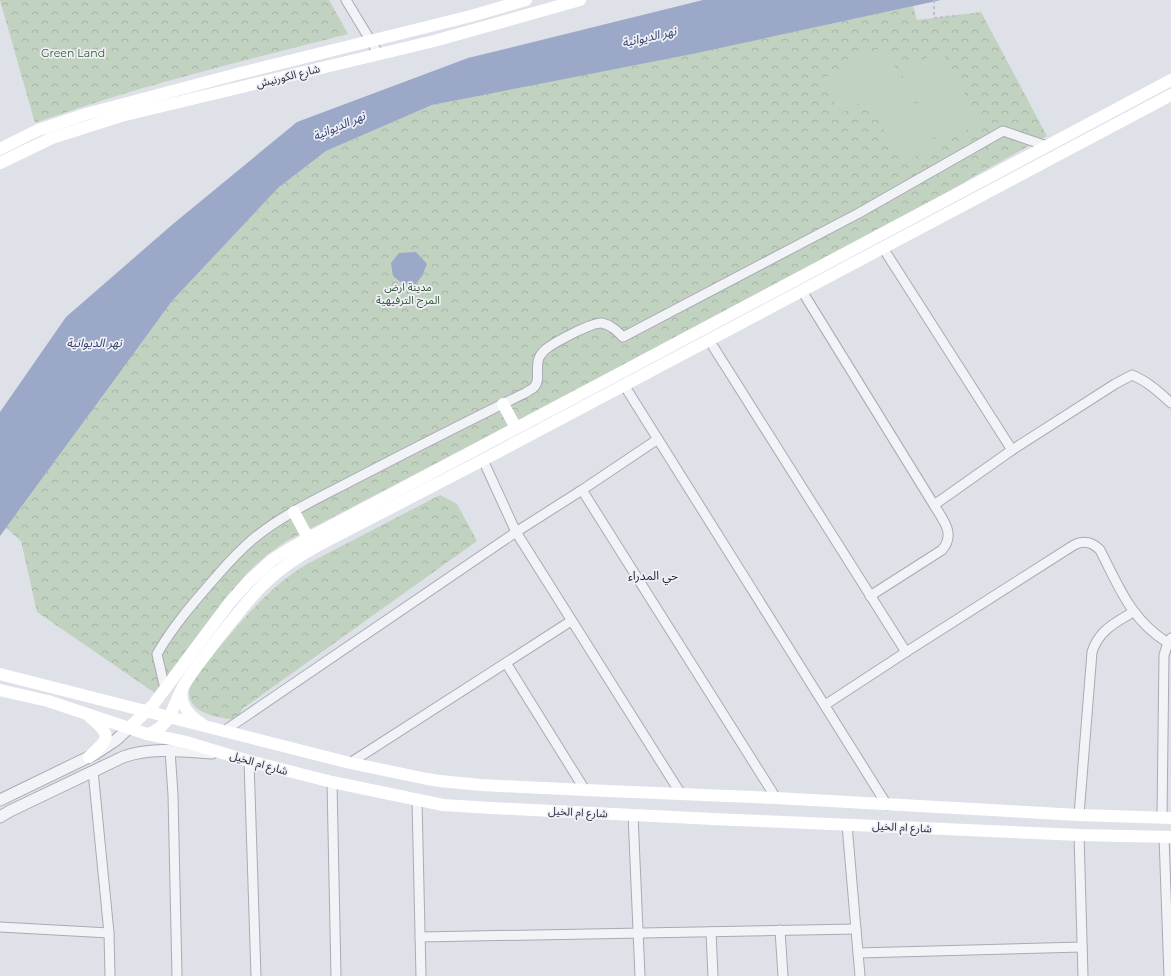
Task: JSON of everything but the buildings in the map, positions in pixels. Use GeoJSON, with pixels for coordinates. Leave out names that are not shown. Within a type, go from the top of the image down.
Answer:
{"type":"FeatureCollection","features":[{"type":"Feature","properties":{"kind":"main road","name":"شارع الكورنيش"},"geometry":{"type":"LineString","coordinates":[[0,149],[38,130],[86,114],[229,76],[471,16],[526,0]]}},
{"type":"Feature","properties":{"kind":"main road","name":"شارع الكورنيش"},"geometry":{"type":"LineString","coordinates":[[0,163],[52,138],[121,116],[378,53],[434,41],[580,0]]}},
{"type":"Feature","properties":{"kind":"main road"},"geometry":{"type":"LineString","coordinates":[[129,728],[162,694],[230,602],[248,582],[272,560],[286,551],[1171,80]]}},
{"type":"Feature","properties":{"kind":"main road"},"geometry":{"type":"LineString","coordinates":[[147,734],[158,730],[169,718],[183,686],[239,612],[266,582],[301,555],[1171,95]]}},
{"type":"Feature","properties":{"kind":"main road"},"geometry":{"type":"LineString","coordinates":[[503,404],[516,428]]}},
{"type":"Feature","properties":{"kind":"main road"},"geometry":{"type":"LineString","coordinates":[[294,512],[308,538]]}},
{"type":"Feature","properties":{"kind":"main road","name":"شارع ام الخيل"},"geometry":{"type":"LineString","coordinates":[[0,674],[350,763],[440,781],[481,785],[776,798],[888,805],[1166,818]]}},
{"type":"Feature","properties":{"kind":"main road"},"geometry":{"type":"LineString","coordinates":[[183,686],[182,694],[186,709],[194,719],[204,726]]}},
{"type":"Feature","properties":{"kind":"main road","name":"شارع ام الخيل"},"geometry":{"type":"LineString","coordinates":[[3,691],[48,701],[147,734],[186,742],[249,761],[332,782],[443,805],[847,825],[1079,835],[1167,837]]}},
{"type":"Feature","properties":{"kind":"main road"},"geometry":{"type":"LineString","coordinates":[[128,706],[144,704],[162,694]]}},
{"type":"Feature","properties":{"kind":"main road"},"geometry":{"type":"LineString","coordinates":[[84,713],[105,732],[106,737],[102,746],[89,757]]}},
{"type":"Feature","properties":{"kind":"street"},"geometry":{"type":"LineString","coordinates":[[346,0],[378,53]]}},
{"type":"Feature","properties":{"kind":"street"},"geometry":{"type":"LineString","coordinates":[[162,694],[157,654],[179,620],[226,566],[253,539],[294,512],[448,430],[525,393],[535,386],[538,378],[536,367],[539,358],[544,350],[553,344],[591,325],[602,323],[612,328],[623,337],[859,213],[1003,131],[1047,146]]}},
{"type":"Feature","properties":{"kind":"street"},"geometry":{"type":"LineString","coordinates":[[883,248],[1012,450]]}},
{"type":"Feature","properties":{"kind":"street"},"geometry":{"type":"LineString","coordinates":[[802,291],[947,527],[948,537],[945,546],[938,553],[870,596]]}},
{"type":"Feature","properties":{"kind":"street"},"geometry":{"type":"LineString","coordinates":[[709,340],[906,652]]}},
{"type":"Feature","properties":{"kind":"street"},"geometry":{"type":"LineString","coordinates":[[934,505],[1012,450],[1115,384],[1132,375],[1142,379],[1171,403]]}},
{"type":"Feature","properties":{"kind":"street"},"geometry":{"type":"LineString","coordinates":[[624,385],[888,805]]}},
{"type":"Feature","properties":{"kind":"street"},"geometry":{"type":"LineString","coordinates":[[224,731],[516,532],[658,439]]}},
{"type":"Feature","properties":{"kind":"street"},"geometry":{"type":"LineString","coordinates":[[483,460],[516,532],[681,794]]}},
{"type":"Feature","properties":{"kind":"street"},"geometry":{"type":"LineString","coordinates":[[582,490],[776,798]]}},
{"type":"Feature","properties":{"kind":"street"},"geometry":{"type":"LineString","coordinates":[[825,705],[1074,545],[1083,542],[1092,544],[1100,550],[1133,612],[1150,630],[1169,640],[1164,655],[1166,818]]}},
{"type":"Feature","properties":{"kind":"street"},"geometry":{"type":"LineString","coordinates":[[1079,814],[1092,652],[1097,639],[1107,628],[1133,612]]}},
{"type":"Feature","properties":{"kind":"street"},"geometry":{"type":"LineString","coordinates":[[350,763],[571,621]]}},
{"type":"Feature","properties":{"kind":"street"},"geometry":{"type":"LineString","coordinates":[[506,663],[585,790]]}},
{"type":"Feature","properties":{"kind":"street"},"geometry":{"type":"LineString","coordinates":[[0,800],[108,747],[129,728]]}},
{"type":"Feature","properties":{"kind":"street"},"geometry":{"type":"LineString","coordinates":[[170,750],[173,795],[177,976]]}},
{"type":"Feature","properties":{"kind":"street"},"geometry":{"type":"LineString","coordinates":[[0,817],[131,754],[170,750],[230,755]]}},
{"type":"Feature","properties":{"kind":"street"},"geometry":{"type":"LineString","coordinates":[[249,761],[256,976]]}},
{"type":"Feature","properties":{"kind":"street"},"geometry":{"type":"LineString","coordinates":[[93,771],[109,933],[110,976]]}},
{"type":"Feature","properties":{"kind":"street"},"geometry":{"type":"LineString","coordinates":[[332,782],[336,976]]}},
{"type":"Feature","properties":{"kind":"street"},"geometry":{"type":"LineString","coordinates":[[417,800],[421,976]]}},
{"type":"Feature","properties":{"kind":"street"},"geometry":{"type":"LineString","coordinates":[[633,815],[640,976]]}},
{"type":"Feature","properties":{"kind":"street"},"geometry":{"type":"LineString","coordinates":[[847,825],[860,976]]}},
{"type":"Feature","properties":{"kind":"street"},"geometry":{"type":"LineString","coordinates":[[1079,835],[1083,976]]}},
{"type":"Feature","properties":{"kind":"street"},"geometry":{"type":"LineString","coordinates":[[1167,837],[1169,976]]}},
{"type":"Feature","properties":{"kind":"street"},"geometry":{"type":"LineString","coordinates":[[0,927],[109,933]]}},
{"type":"Feature","properties":{"kind":"street"},"geometry":{"type":"LineString","coordinates":[[420,937],[856,929]]}},
{"type":"Feature","properties":{"kind":"street"},"geometry":{"type":"LineString","coordinates":[[780,930],[782,976]]}},
{"type":"Feature","properties":{"kind":"street"},"geometry":{"type":"LineString","coordinates":[[711,932],[713,976]]}},
{"type":"Feature","properties":{"kind":"street"},"geometry":{"type":"LineString","coordinates":[[858,953],[1082,947]]}},
{"type":"Feature","properties":{"kind":"path"},"geometry":{"type":"LineString","coordinates":[[934,0],[934,18],[955,16]]}},
{"type":"Feature","properties":{"kind":"green space","name":"Green Land"},"geometry":{"type":"Polygon","coordinates":[[[0,0],[329,0],[348,34],[230,64],[112,97],[35,123],[0,0]]]}},
{"type":"Feature","properties":{"kind":"green space","name":"مدينة ارض المرح الترفيهية"},"geometry":{"type":"Polygon","coordinates":[[[913,6],[917,20],[981,12],[1047,136],[950,191],[519,420],[285,542],[249,571],[200,632],[155,693],[37,612],[21,541],[6,528],[172,301],[278,188],[326,151],[432,105],[913,6]]]}},
{"type":"Feature","properties":{"kind":"green space"},"geometry":{"type":"Polygon","coordinates":[[[884,46],[936,145],[902,164],[867,99],[840,114],[822,79],[884,46]]]}},
{"type":"Feature","properties":{"kind":"green space"},"geometry":{"type":"Polygon","coordinates":[[[941,50],[980,123],[939,145],[901,72],[941,50]]]}},
{"type":"Feature","properties":{"kind":"green space"},"geometry":{"type":"Polygon","coordinates":[[[440,495],[457,504],[477,541],[242,709],[237,720],[208,714],[201,711],[191,702],[189,695],[190,685],[194,675],[200,667],[250,612],[282,581],[307,564],[440,495]]]}},
{"type":"Feature","properties":{"kind":"water","name":"نهر الديوانية"},"geometry":{"type":"Polygon","coordinates":[[[703,0],[941,0],[692,54],[432,105],[326,151],[278,188],[172,301],[0,536],[0,412],[66,317],[173,224],[297,122],[468,58],[703,0]]]}},
{"type":"Feature","properties":{"kind":"water"},"geometry":{"type":"Polygon","coordinates":[[[416,252],[427,264],[422,276],[415,285],[403,284],[393,276],[391,263],[399,253],[416,252]]]}},
{"type":"Feature","properties":{"kind":"district","name":"حي المدراء"},"geometry":{"type":"Point","coordinates":[653,576]}}]}
